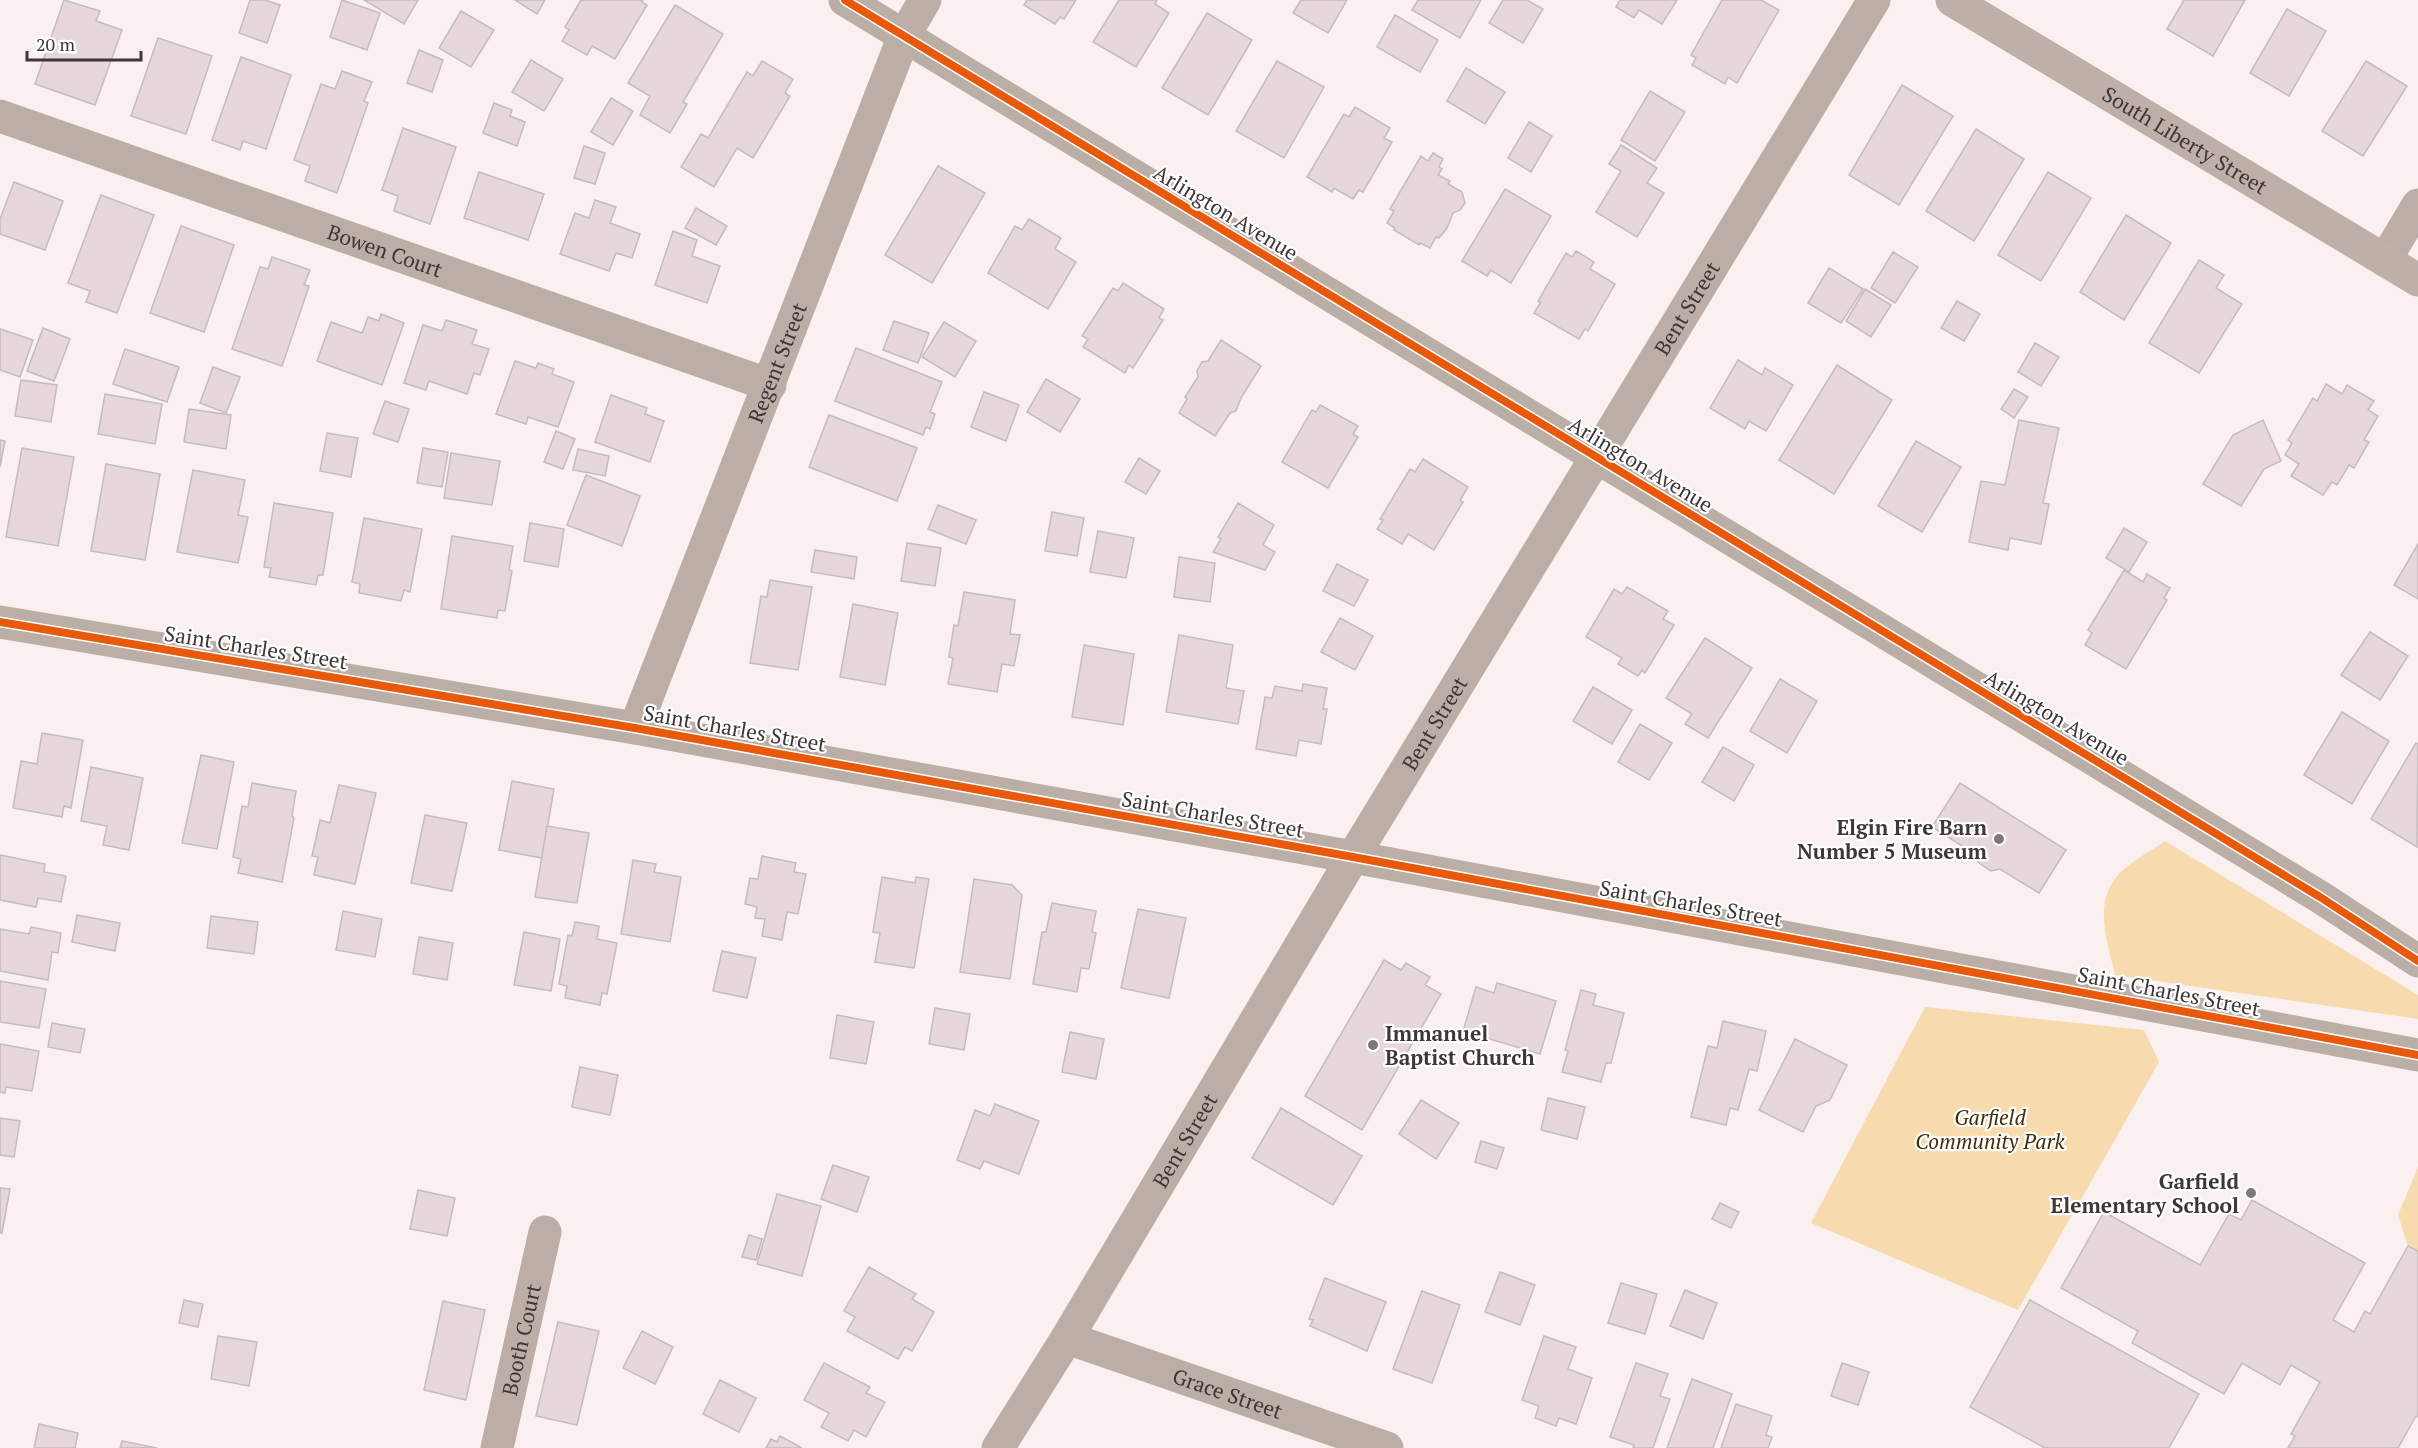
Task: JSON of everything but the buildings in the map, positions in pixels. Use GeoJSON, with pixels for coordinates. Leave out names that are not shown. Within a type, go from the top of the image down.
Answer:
{"type":"FeatureCollection","features":[{"type":"Feature","properties":{"kind":"main road","name":"South Liberty Street"},"geometry":{"type":"LineString","coordinates":[[1952,0],[2418,280]]}},
{"type":"Feature","properties":{"kind":"street","name":"Arlington Avenue"},"geometry":{"type":"LineString","coordinates":[[845,0],[2320,897],[2418,962]]}},
{"type":"Feature","properties":{"kind":"street","name":"Regent Street"},"geometry":{"type":"LineString","coordinates":[[635,728],[904,36],[925,0]]}},
{"type":"Feature","properties":{"kind":"street","name":"Bent Street"},"geometry":{"type":"LineString","coordinates":[[998,1448],[1067,1338],[1353,857],[1874,0]]}},
{"type":"Feature","properties":{"kind":"street","name":"Bowen Court"},"geometry":{"type":"LineString","coordinates":[[0,116],[770,385]]}},
{"type":"Feature","properties":{"kind":"street"},"geometry":{"type":"LineString","coordinates":[[2385,260],[2418,205]]}},
{"type":"Feature","properties":{"kind":"street","name":"Saint Charles Street"},"geometry":{"type":"LineString","coordinates":[[0,622],[635,728],[1353,857],[2418,1055]]}},
{"type":"Feature","properties":{"kind":"street","name":"Booth Court"},"geometry":{"type":"LineString","coordinates":[[497,1448],[545,1232]]}},
{"type":"Feature","properties":{"kind":"street","name":"Grace Street"},"geometry":{"type":"LineString","coordinates":[[1067,1338],[1387,1448]]}},
{"type":"Feature","properties":{"kind":"green space"},"geometry":{"type":"Polygon","coordinates":[[[2165,841],[2418,995],[2418,1019],[2115,975],[2104,924],[2106,899],[2110,887],[2127,867],[2165,841]]]}},
{"type":"Feature","properties":{"kind":"green space","name":"Garfield Community Park"},"geometry":{"type":"Polygon","coordinates":[[[1925,1007],[2144,1030],[2159,1062],[2018,1310],[1811,1223],[1925,1007]]]}},
{"type":"Feature","properties":{"kind":"green space"},"geometry":{"type":"Polygon","coordinates":[[[2418,1167],[2418,1251],[2408,1246],[2398,1215],[2418,1167]]]}},
{"type":"Feature","properties":{"kind":"cycle path"},"geometry":{"type":"LineString","coordinates":[[845,0],[2320,897],[2418,961]]}},
{"type":"Feature","properties":{"kind":"cycle path"},"geometry":{"type":"LineString","coordinates":[[0,622],[635,728],[1353,857],[2418,1055]]}},
{"type":"Feature","properties":{"kind":"place","name":"Elgin Fire Barn Number 5 Museum"},"geometry":{"type":"Point","coordinates":[1999,839]}},
{"type":"Feature","properties":{"kind":"place","name":"Immanuel Baptist Church"},"geometry":{"type":"Point","coordinates":[1373,1045]}},
{"type":"Feature","properties":{"kind":"place","name":"Garfield Elementary School"},"geometry":{"type":"Point","coordinates":[2251,1193]}}]}
